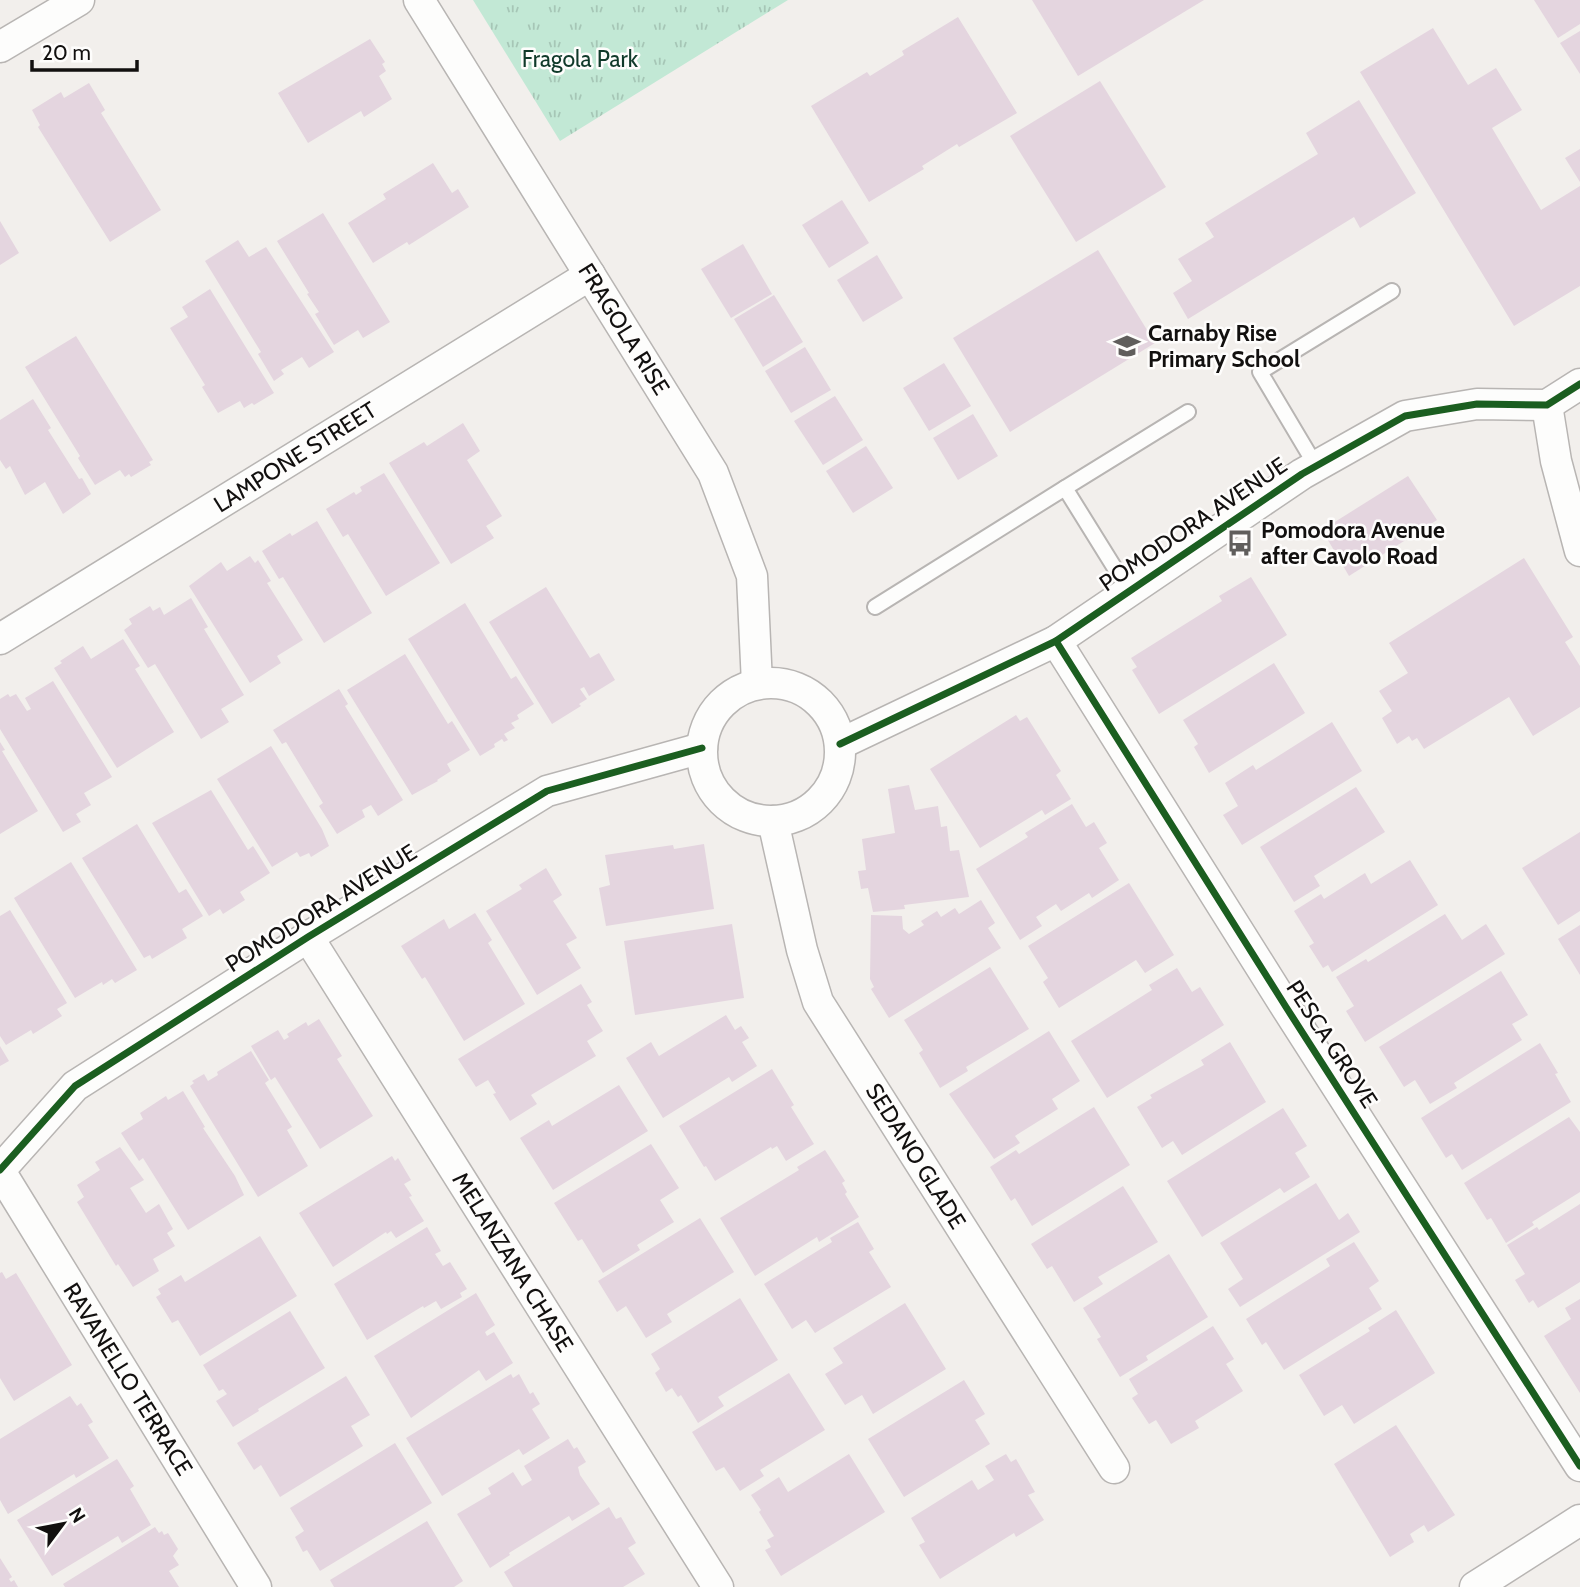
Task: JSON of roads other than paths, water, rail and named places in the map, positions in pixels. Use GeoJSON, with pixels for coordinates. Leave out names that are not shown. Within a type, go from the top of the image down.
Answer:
{"type":"FeatureCollection","features":[{"type":"Feature","properties":{"kind":"street"},"geometry":{"type":"LineString","coordinates":[[0,47],[79,0]]}},
{"type":"Feature","properties":{"kind":"street","name":"FRAGOLA RISE"},"geometry":{"type":"LineString","coordinates":[[419,0],[713,473],[752,576],[757,684]]}},
{"type":"Feature","properties":{"kind":"street","name":"LAMPONE STREET"},"geometry":{"type":"LineString","coordinates":[[0,639],[590,275]]}},
{"type":"Feature","properties":{"kind":"street"},"geometry":{"type":"LineString","coordinates":[[1580,384],[1546,405],[1556,461],[1580,551]]}},
{"type":"Feature","properties":{"kind":"street","name":"POMODORA AVENUE"},"geometry":{"type":"LineString","coordinates":[[840,744],[1056,641],[1316,466],[1405,416],[1477,404],[1546,405]]}},
{"type":"Feature","properties":{"kind":"street","name":"PESCA GROVE"},"geometry":{"type":"LineString","coordinates":[[1056,641],[1580,1466]]}},
{"type":"Feature","properties":{"kind":"street"},"geometry":{"type":"LineString","coordinates":[[780,683],[802,690],[820,704],[834,722],[840,744],[839,767],[830,789],[815,805],[795,817],[773,821],[750,818],[730,808],[714,791],[704,771],[702,748],[707,726],[719,707],[736,692],[757,684],[780,683]]}},
{"type":"Feature","properties":{"kind":"street","name":"POMODORA AVENUE"},"geometry":{"type":"LineString","coordinates":[[0,1171],[75,1086],[309,937],[547,791],[702,748]]}},
{"type":"Feature","properties":{"kind":"street","name":"SEDANO GLADE"},"geometry":{"type":"LineString","coordinates":[[773,821],[802,950],[818,1002],[1114,1468]]}},
{"type":"Feature","properties":{"kind":"street","name":"MELANZANA CHASE"},"geometry":{"type":"LineString","coordinates":[[309,937],[718,1587]]}},
{"type":"Feature","properties":{"kind":"street","name":"RAVANELLO TERRACE"},"geometry":{"type":"LineString","coordinates":[[0,1171],[256,1587]]}},
{"type":"Feature","properties":{"kind":"street"},"geometry":{"type":"LineString","coordinates":[[1475,1587],[1580,1521]]}},
{"type":"Feature","properties":{"kind":"lane"},"geometry":{"type":"LineString","coordinates":[[1316,466],[1260,372],[1392,291]]}},
{"type":"Feature","properties":{"kind":"lane"},"geometry":{"type":"LineString","coordinates":[[875,607],[1188,412]]}},
{"type":"Feature","properties":{"kind":"lane"},"geometry":{"type":"LineString","coordinates":[[1065,488],[1129,591]]}},
{"type":"Feature","properties":{"kind":"place","name":"Carnaby Rise Primary School"},"geometry":{"type":"Point","coordinates":[1127,346]}},
{"type":"Feature","properties":{"kind":"place","name":"Pomodora Avenue after Cavolo Road"},"geometry":{"type":"Point","coordinates":[1240,543]}},
{"type":"Feature","properties":{"kind":"park label","name":"Fragola Park"},"geometry":{"type":"Point","coordinates":[580,59]}}]}
